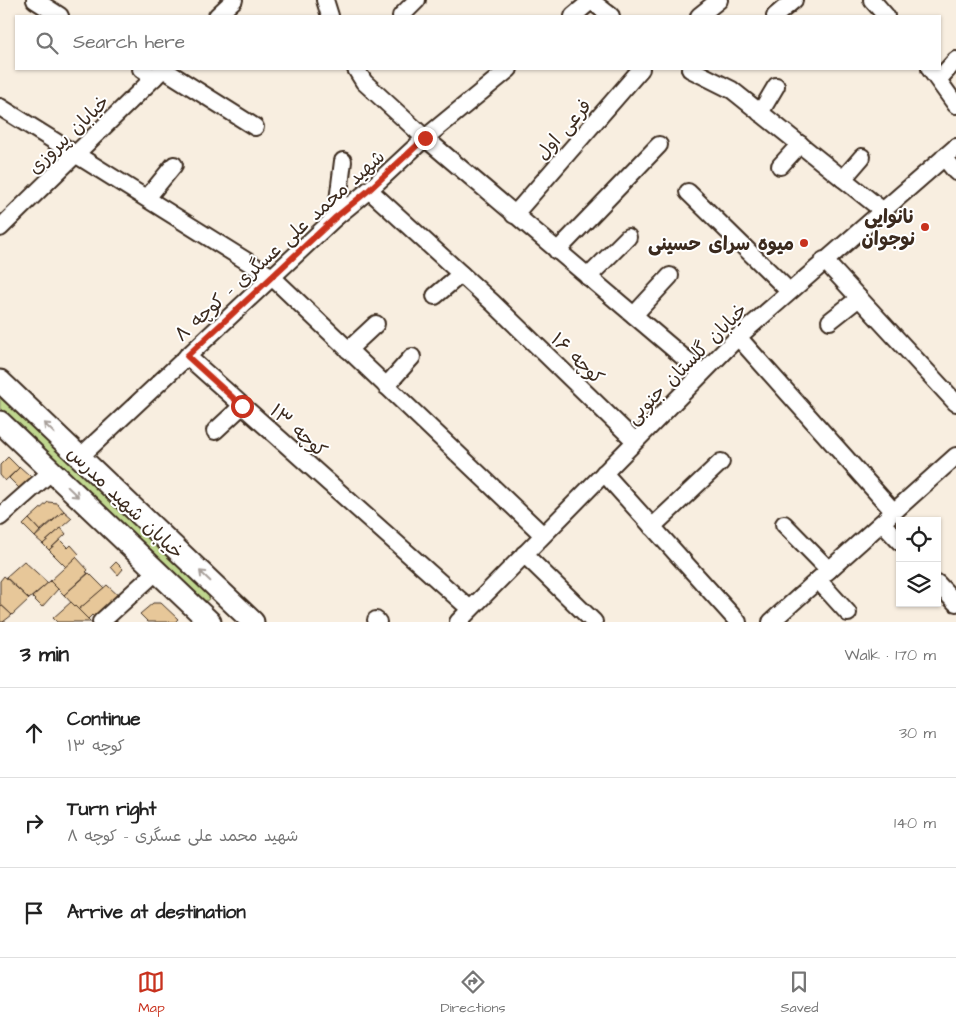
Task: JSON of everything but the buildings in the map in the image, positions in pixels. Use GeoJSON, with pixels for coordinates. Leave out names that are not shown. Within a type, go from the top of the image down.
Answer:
{"type":"FeatureCollection","features":[{"type":"Feature","properties":{"kind":"main road","name":"خیابان شهید مدرس"},"geometry":{"type":"LineString","coordinates":[[0,381],[253,622]]}},
{"type":"Feature","properties":{"kind":"main road","name":"خیابان شهید مدرس"},"geometry":{"type":"LineString","coordinates":[[0,422],[211,622]]}},
{"type":"Feature","properties":{"kind":"main road"},"geometry":{"type":"LineString","coordinates":[[211,622],[232,602]]}},
{"type":"Feature","properties":{"kind":"street"},"geometry":{"type":"LineString","coordinates":[[35,0],[58,15]]}},
{"type":"Feature","properties":{"kind":"street"},"geometry":{"type":"LineString","coordinates":[[325,0],[330,15]]}},
{"type":"Feature","properties":{"kind":"street"},"geometry":{"type":"LineString","coordinates":[[402,15],[417,0]]}},
{"type":"Feature","properties":{"kind":"street"},"geometry":{"type":"LineString","coordinates":[[574,15],[591,0],[610,15]]}},
{"type":"Feature","properties":{"kind":"street"},"geometry":{"type":"LineString","coordinates":[[701,15],[719,0]]}},
{"type":"Feature","properties":{"kind":"street"},"geometry":{"type":"LineString","coordinates":[[776,15],[794,0]]}},
{"type":"Feature","properties":{"kind":"street"},"geometry":{"type":"LineString","coordinates":[[218,15],[230,1]]}},
{"type":"Feature","properties":{"kind":"street"},"geometry":{"type":"LineString","coordinates":[[875,1],[885,15]]}},
{"type":"Feature","properties":{"kind":"street"},"geometry":{"type":"LineString","coordinates":[[956,60],[935,74],[956,105]]}},
{"type":"Feature","properties":{"kind":"street"},"geometry":{"type":"LineString","coordinates":[[357,70],[364,82],[425,138],[702,373]]}},
{"type":"Feature","properties":{"kind":"street","name":"شهید محمد علی عسگری - کوچه ۸"},"geometry":{"type":"LineString","coordinates":[[80,457],[336,217],[369,190],[425,138],[508,70]]}},
{"type":"Feature","properties":{"kind":"street","name":"فرعی اول"},"geometry":{"type":"LineString","coordinates":[[514,215],[640,70]]}},
{"type":"Feature","properties":{"kind":"street"},"geometry":{"type":"LineString","coordinates":[[692,70],[732,90],[882,210]]}},
{"type":"Feature","properties":{"kind":"street"},"geometry":{"type":"LineString","coordinates":[[155,71],[255,127]]}},
{"type":"Feature","properties":{"kind":"street","name":"خیابان پیروزی"},"geometry":{"type":"LineString","coordinates":[[0,228],[76,154],[155,71]]}},
{"type":"Feature","properties":{"kind":"street"},"geometry":{"type":"LineString","coordinates":[[760,113],[776,86]]}},
{"type":"Feature","properties":{"kind":"street"},"geometry":{"type":"LineString","coordinates":[[0,106],[272,277],[543,535]]}},
{"type":"Feature","properties":{"kind":"street"},"geometry":{"type":"LineString","coordinates":[[780,166],[800,144]]}},
{"type":"Feature","properties":{"kind":"street"},"geometry":{"type":"LineString","coordinates":[[557,251],[659,145]]}},
{"type":"Feature","properties":{"kind":"street"},"geometry":{"type":"LineString","coordinates":[[950,152],[956,172]]}},
{"type":"Feature","properties":{"kind":"street","name":"خیابان گلستان جنوبی"},"geometry":{"type":"LineString","coordinates":[[458,622],[738,337],[950,152]]}},
{"type":"Feature","properties":{"kind":"street"},"geometry":{"type":"LineString","coordinates":[[843,179],[862,157]]}},
{"type":"Feature","properties":{"kind":"street"},"geometry":{"type":"LineString","coordinates":[[336,217],[343,161]]}},
{"type":"Feature","properties":{"kind":"street"},"geometry":{"type":"LineString","coordinates":[[147,198],[174,165]]}},
{"type":"Feature","properties":{"kind":"street","name":"کوچه ۱۶"},"geometry":{"type":"LineString","coordinates":[[369,190],[494,303],[635,441]]}},
{"type":"Feature","properties":{"kind":"street"},"geometry":{"type":"LineString","coordinates":[[688,192],[789,291]]}},
{"type":"Feature","properties":{"kind":"street"},"geometry":{"type":"LineString","coordinates":[[588,277],[628,236]]}},
{"type":"Feature","properties":{"kind":"street"},"geometry":{"type":"LineString","coordinates":[[824,260],[910,353],[952,392]]}},
{"type":"Feature","properties":{"kind":"street"},"geometry":{"type":"LineString","coordinates":[[435,296],[461,274]]}},
{"type":"Feature","properties":{"kind":"street"},"geometry":{"type":"LineString","coordinates":[[634,315],[670,276]]}},
{"type":"Feature","properties":{"kind":"street"},"geometry":{"type":"LineString","coordinates":[[830,321],[859,298]]}},
{"type":"Feature","properties":{"kind":"street"},"geometry":{"type":"LineString","coordinates":[[348,350],[376,324]]}},
{"type":"Feature","properties":{"kind":"street"},"geometry":{"type":"LineString","coordinates":[[738,337],[894,512]]}},
{"type":"Feature","properties":{"kind":"street","name":"کوچه ۱۳"},"geometry":{"type":"LineString","coordinates":[[187,356],[470,609]]}},
{"type":"Feature","properties":{"kind":"street"},"geometry":{"type":"LineString","coordinates":[[386,386],[412,357]]}},
{"type":"Feature","properties":{"kind":"street"},"geometry":{"type":"LineString","coordinates":[[215,431],[242,406]]}},
{"type":"Feature","properties":{"kind":"street"},"geometry":{"type":"LineString","coordinates":[[771,622],[956,456]]}},
{"type":"Feature","properties":{"kind":"street"},"geometry":{"type":"LineString","coordinates":[[652,526],[721,462]]}},
{"type":"Feature","properties":{"kind":"street"},"geometry":{"type":"LineString","coordinates":[[0,517],[52,471]]}},
{"type":"Feature","properties":{"kind":"street"},"geometry":{"type":"LineString","coordinates":[[604,473],[738,622]]}},
{"type":"Feature","properties":{"kind":"street"},"geometry":{"type":"LineString","coordinates":[[882,523],[896,538]]}},
{"type":"Feature","properties":{"kind":"street"},"geometry":{"type":"LineString","coordinates":[[784,524],[823,575],[848,613]]}},
{"type":"Feature","properties":{"kind":"street"},"geometry":{"type":"LineString","coordinates":[[524,554],[594,622]]}},
{"type":"Feature","properties":{"kind":"street"},"geometry":{"type":"LineString","coordinates":[[101,622],[157,571]]}},
{"type":"Feature","properties":{"kind":"street"},"geometry":{"type":"LineString","coordinates":[[941,587],[956,603]]}},
{"type":"Feature","properties":{"kind":"green space"},"geometry":{"type":"Polygon","coordinates":[[[0,398],[210,594],[208,600],[203,601],[0,408],[0,398]]]}},
{"type":"Feature","properties":{"kind":"place","name":"نانوایی نوجوان"},"geometry":{"type":"Point","coordinates":[925,227]}},
{"type":"Feature","properties":{"kind":"place","name":"میوه سرای حسینی"},"geometry":{"type":"Point","coordinates":[804,243]}},
{"type":"Feature","properties":{"kind":"route"},"geometry":{"type":"LineString","coordinates":[[242,406],[187,356],[336,217],[369,190],[425,138]]}}]}
